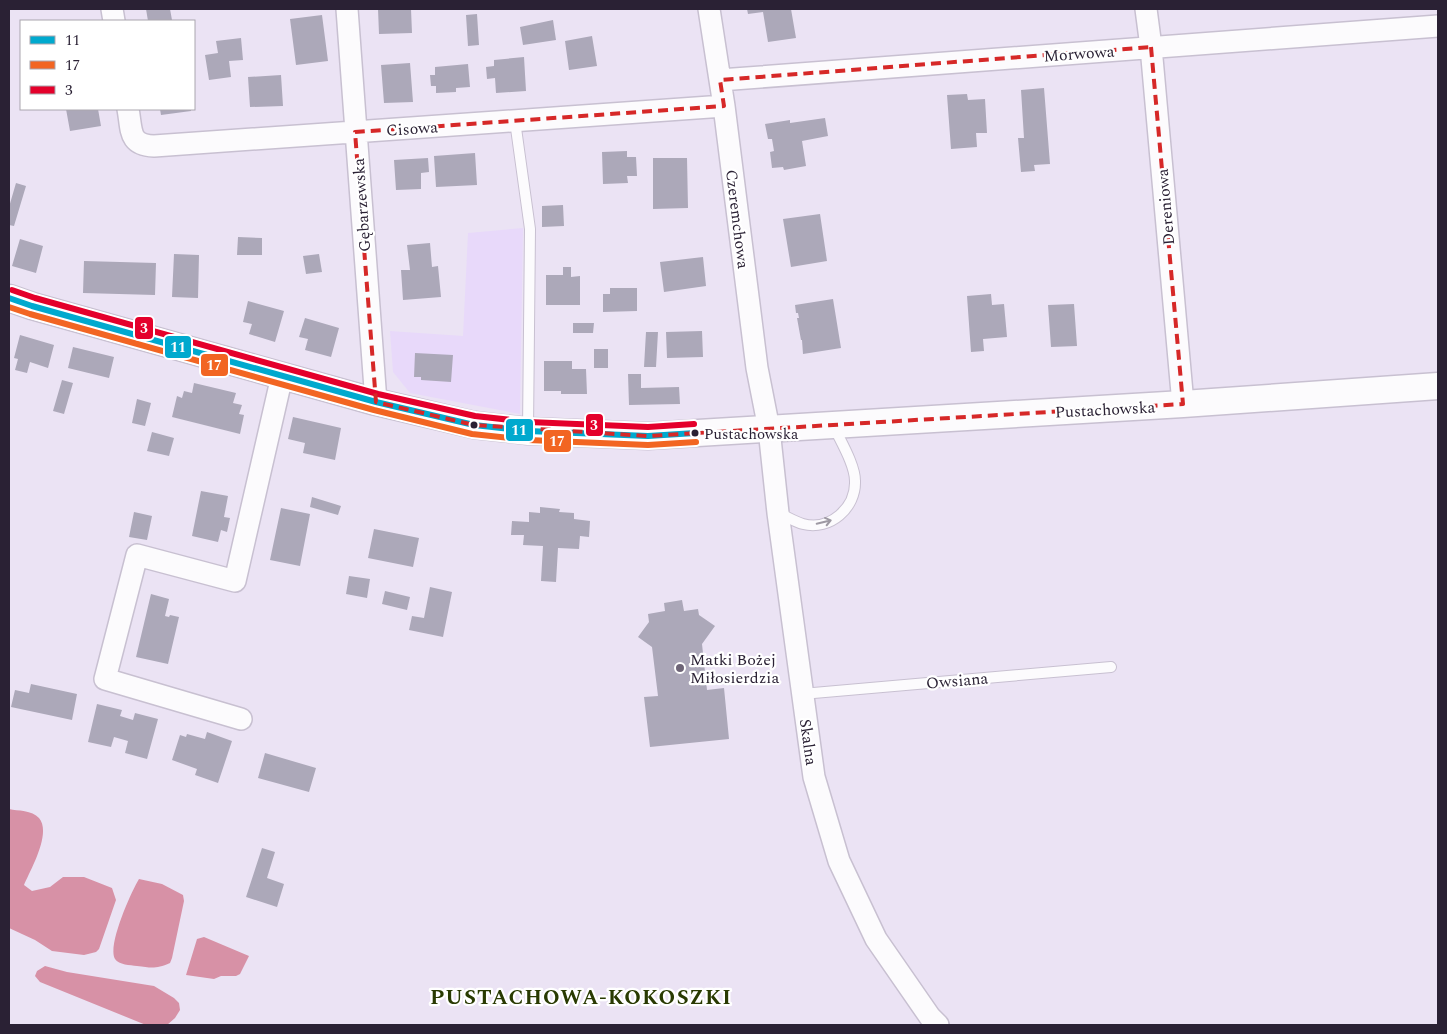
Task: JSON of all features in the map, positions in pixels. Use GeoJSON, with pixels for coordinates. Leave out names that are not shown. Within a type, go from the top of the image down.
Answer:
{"type":"FeatureCollection","features":[{"type":"Feature","properties":{"kind":"street","name":"Gębarzewska"},"geometry":{"type":"LineString","coordinates":[[347,9],[376,402]]}},
{"type":"Feature","properties":{"kind":"street","name":"Czeremchowa"},"geometry":{"type":"LineString","coordinates":[[709,9],[724,106],[757,368],[769,429]]}},
{"type":"Feature","properties":{"kind":"street","name":"Dereniowa"},"geometry":{"type":"LineString","coordinates":[[1146,9],[1183,404]]}},
{"type":"Feature","properties":{"kind":"street","name":"Morwowa"},"geometry":{"type":"LineString","coordinates":[[720,80],[1438,26]]}},
{"type":"Feature","properties":{"kind":"street","name":"Cisowa"},"geometry":{"type":"LineString","coordinates":[[128,110],[132,133],[136,142],[142,146],[724,106]]}},
{"type":"Feature","properties":{"kind":"street","name":"Pustachowska"},"geometry":{"type":"LineString","coordinates":[[9,298],[376,402],[474,425],[528,431],[648,436],[1183,404],[1438,386]]}},
{"type":"Feature","properties":{"kind":"street"},"geometry":{"type":"LineString","coordinates":[[241,719],[105,679],[137,555],[235,582],[282,376]]}},
{"type":"Feature","properties":{"kind":"street","name":"Skalna"},"geometry":{"type":"LineString","coordinates":[[769,429],[778,513],[814,777],[839,861],[876,939],[930,1017],[938,1025]]}},
{"type":"Feature","properties":{"kind":"lane"},"geometry":{"type":"LineString","coordinates":[[515,121],[530,229],[528,431]]}},
{"type":"Feature","properties":{"kind":"lane"},"geometry":{"type":"LineString","coordinates":[[778,513],[804,524],[823,524],[838,518],[852,501],[855,481],[849,460],[833,425]]}},
{"type":"Feature","properties":{"kind":"lane","name":"Owsiana"},"geometry":{"type":"LineString","coordinates":[[802,694],[1111,666]]}},
{"type":"Feature","properties":{"kind":"highlighted area"},"geometry":{"type":"Polygon","coordinates":[[[1151,47],[1183,404],[648,436],[474,425],[376,402],[355,132],[724,106],[720,80],[1151,47]]]}},
{"type":"Feature","properties":{"kind":"shaded area"},"geometry":{"type":"Polygon","coordinates":[[[523,228],[520,414],[410,393],[393,372],[390,331],[463,336],[468,233],[523,228]]]}},
{"type":"Feature","properties":{"kind":"shaded area"},"geometry":{"type":"Polygon","coordinates":[[[9,809],[25,811],[36,815],[42,825],[42,842],[39,852],[24,885],[32,891],[50,887],[63,877],[84,877],[112,888],[116,900],[99,949],[96,952],[84,955],[52,951],[35,940],[9,928],[9,809]]]}},
{"type":"Feature","properties":{"kind":"shaded area"},"geometry":{"type":"Polygon","coordinates":[[[139,879],[162,884],[183,895],[184,901],[172,958],[170,963],[157,967],[150,968],[119,962],[115,959],[113,952],[117,931],[139,879]]]}},
{"type":"Feature","properties":{"kind":"shaded area"},"geometry":{"type":"Polygon","coordinates":[[[204,937],[249,956],[240,974],[236,976],[221,976],[214,979],[186,975],[197,939],[204,937]]]}},
{"type":"Feature","properties":{"kind":"shaded area"},"geometry":{"type":"Polygon","coordinates":[[[45,966],[67,972],[154,986],[174,998],[179,1003],[180,1010],[167,1025],[146,1025],[40,982],[35,976],[37,971],[45,966]]]}},
{"type":"Feature","properties":{"kind":"building"},"geometry":{"type":"Polygon","coordinates":[[[146,9],[170,9],[172,20],[148,20],[146,9]]]}},
{"type":"Feature","properties":{"kind":"building"},"geometry":{"type":"Polygon","coordinates":[[[378,9],[411,9],[412,33],[379,34],[378,9]]]}},
{"type":"Feature","properties":{"kind":"building"},"geometry":{"type":"Polygon","coordinates":[[[747,9],[791,9],[796,38],[768,42],[763,12],[748,14],[747,9]]]}},
{"type":"Feature","properties":{"kind":"building"},"geometry":{"type":"Polygon","coordinates":[[[477,14],[479,45],[468,46],[466,15],[477,14]]]}},
{"type":"Feature","properties":{"kind":"building"},"geometry":{"type":"Polygon","coordinates":[[[322,15],[328,61],[296,65],[290,19],[322,15]]]}},
{"type":"Feature","properties":{"kind":"building"},"geometry":{"type":"Polygon","coordinates":[[[553,20],[556,40],[523,45],[520,27],[553,20]]]}},
{"type":"Feature","properties":{"kind":"building"},"geometry":{"type":"Polygon","coordinates":[[[592,36],[597,66],[569,70],[565,41],[592,36]]]}},
{"type":"Feature","properties":{"kind":"building"},"geometry":{"type":"Polygon","coordinates":[[[241,38],[243,60],[229,61],[231,77],[209,80],[205,55],[218,53],[216,41],[241,38]]]}},
{"type":"Feature","properties":{"kind":"building"},"geometry":{"type":"Polygon","coordinates":[[[524,57],[526,91],[496,93],[495,78],[487,79],[486,67],[494,66],[494,60],[524,57]]]}},
{"type":"Feature","properties":{"kind":"building"},"geometry":{"type":"Polygon","coordinates":[[[410,63],[413,102],[384,103],[381,65],[410,63]]]}},
{"type":"Feature","properties":{"kind":"building"},"geometry":{"type":"Polygon","coordinates":[[[468,64],[470,87],[456,88],[456,92],[436,93],[436,86],[431,86],[430,75],[435,75],[435,67],[468,64]]]}},
{"type":"Feature","properties":{"kind":"building"},"geometry":{"type":"Polygon","coordinates":[[[281,75],[283,106],[250,107],[248,77],[281,75]]]}},
{"type":"Feature","properties":{"kind":"building"},"geometry":{"type":"Polygon","coordinates":[[[1044,88],[1050,164],[1034,165],[1035,171],[1021,172],[1018,138],[1024,138],[1021,90],[1044,88]]]}},
{"type":"Feature","properties":{"kind":"building"},"geometry":{"type":"Polygon","coordinates":[[[967,94],[968,100],[985,99],[987,133],[976,133],[977,147],[951,149],[947,95],[967,94]]]}},
{"type":"Feature","properties":{"kind":"building"},"geometry":{"type":"Polygon","coordinates":[[[66,110],[98,110],[101,126],[70,131],[66,110]]]}},
{"type":"Feature","properties":{"kind":"building"},"geometry":{"type":"Polygon","coordinates":[[[160,110],[191,110],[191,111],[161,115],[160,110]]]}},
{"type":"Feature","properties":{"kind":"building"},"geometry":{"type":"Polygon","coordinates":[[[825,118],[828,136],[802,141],[806,166],[784,170],[783,167],[772,168],[770,152],[774,151],[772,139],[768,139],[765,124],[825,118]]]}},
{"type":"Feature","properties":{"kind":"building"},"geometry":{"type":"Polygon","coordinates":[[[627,151],[627,157],[636,157],[637,176],[627,176],[628,183],[603,184],[602,152],[627,151]]]}},
{"type":"Feature","properties":{"kind":"building"},"geometry":{"type":"Polygon","coordinates":[[[475,153],[477,185],[436,187],[434,156],[475,153]]]}},
{"type":"Feature","properties":{"kind":"building"},"geometry":{"type":"Polygon","coordinates":[[[428,158],[429,172],[421,173],[421,189],[396,190],[394,160],[428,158]]]}},
{"type":"Feature","properties":{"kind":"building"},"geometry":{"type":"Polygon","coordinates":[[[653,158],[687,158],[688,208],[653,209],[653,158]]]}},
{"type":"Feature","properties":{"kind":"building"},"geometry":{"type":"Polygon","coordinates":[[[16,183],[26,186],[14,226],[9,225],[9,207],[16,183]]]}},
{"type":"Feature","properties":{"kind":"building"},"geometry":{"type":"Polygon","coordinates":[[[563,205],[564,226],[542,227],[542,206],[563,205]]]}},
{"type":"Feature","properties":{"kind":"building"},"geometry":{"type":"Polygon","coordinates":[[[820,214],[827,261],[791,267],[783,219],[820,214]]]}},
{"type":"Feature","properties":{"kind":"building"},"geometry":{"type":"Polygon","coordinates":[[[238,237],[262,238],[262,255],[237,255],[238,237]]]}},
{"type":"Feature","properties":{"kind":"building"},"geometry":{"type":"Polygon","coordinates":[[[20,239],[43,246],[36,273],[12,266],[20,239]]]}},
{"type":"Feature","properties":{"kind":"building"},"geometry":{"type":"Polygon","coordinates":[[[430,243],[432,267],[438,266],[441,297],[403,300],[401,270],[410,270],[407,245],[430,243]]]}},
{"type":"Feature","properties":{"kind":"building"},"geometry":{"type":"Polygon","coordinates":[[[174,254],[199,255],[198,298],[172,297],[174,254]]]}},
{"type":"Feature","properties":{"kind":"building"},"geometry":{"type":"Polygon","coordinates":[[[319,254],[322,272],[306,274],[303,256],[319,254]]]}},
{"type":"Feature","properties":{"kind":"building"},"geometry":{"type":"Polygon","coordinates":[[[703,257],[706,286],[664,292],[660,262],[703,257]]]}},
{"type":"Feature","properties":{"kind":"building"},"geometry":{"type":"Polygon","coordinates":[[[84,261],[156,263],[155,295],[83,293],[84,261]]]}},
{"type":"Feature","properties":{"kind":"building"},"geometry":{"type":"Polygon","coordinates":[[[563,267],[571,267],[571,277],[580,276],[580,305],[546,305],[546,275],[563,275],[563,267]]]}},
{"type":"Feature","properties":{"kind":"building"},"geometry":{"type":"Polygon","coordinates":[[[610,288],[637,288],[637,311],[603,312],[603,294],[610,294],[610,288]]]}},
{"type":"Feature","properties":{"kind":"building"},"geometry":{"type":"Polygon","coordinates":[[[991,294],[992,305],[1004,304],[1007,337],[983,339],[984,351],[971,352],[967,296],[991,294]]]}},
{"type":"Feature","properties":{"kind":"building"},"geometry":{"type":"Polygon","coordinates":[[[833,299],[841,348],[803,354],[797,318],[799,318],[795,305],[833,299]]]}},
{"type":"Feature","properties":{"kind":"building"},"geometry":{"type":"Polygon","coordinates":[[[248,301],[284,311],[275,342],[249,334],[252,324],[243,322],[248,301]]]}},
{"type":"Feature","properties":{"kind":"building"},"geometry":{"type":"Polygon","coordinates":[[[1074,304],[1077,346],[1051,347],[1048,305],[1074,304]]]}},
{"type":"Feature","properties":{"kind":"building"},"geometry":{"type":"Polygon","coordinates":[[[305,318],[339,328],[331,357],[305,350],[308,339],[299,337],[305,318]]]}},
{"type":"Feature","properties":{"kind":"building"},"geometry":{"type":"Polygon","coordinates":[[[573,323],[594,323],[593,333],[573,333],[573,323]]]}},
{"type":"Feature","properties":{"kind":"building"},"geometry":{"type":"Polygon","coordinates":[[[702,331],[703,357],[667,358],[666,332],[702,331]]]}},
{"type":"Feature","properties":{"kind":"building"},"geometry":{"type":"Polygon","coordinates":[[[646,332],[658,332],[656,367],[644,367],[646,332]]]}},
{"type":"Feature","properties":{"kind":"building"},"geometry":{"type":"Polygon","coordinates":[[[20,335],[54,345],[48,368],[30,362],[27,373],[15,370],[18,359],[14,358],[20,335]]]}},
{"type":"Feature","properties":{"kind":"building"},"geometry":{"type":"Polygon","coordinates":[[[73,347],[114,357],[109,378],[68,368],[73,347]]]}},
{"type":"Feature","properties":{"kind":"building"},"geometry":{"type":"Polygon","coordinates":[[[594,349],[608,349],[608,368],[594,368],[594,349]]]}},
{"type":"Feature","properties":{"kind":"building"},"geometry":{"type":"Polygon","coordinates":[[[415,353],[453,355],[451,382],[421,380],[421,377],[414,377],[415,353]]]}},
{"type":"Feature","properties":{"kind":"building"},"geometry":{"type":"Polygon","coordinates":[[[544,361],[572,361],[572,369],[586,369],[587,394],[561,394],[561,391],[544,391],[544,361]]]}},
{"type":"Feature","properties":{"kind":"building"},"geometry":{"type":"Polygon","coordinates":[[[628,374],[641,374],[641,388],[679,387],[680,404],[629,405],[628,374]]]}},
{"type":"Feature","properties":{"kind":"building"},"geometry":{"type":"Polygon","coordinates":[[[62,380],[73,383],[64,414],[53,411],[62,380]]]}},
{"type":"Feature","properties":{"kind":"building"},"geometry":{"type":"Polygon","coordinates":[[[194,383],[236,393],[233,403],[242,405],[239,414],[244,415],[240,434],[172,417],[177,396],[182,398],[184,391],[192,393],[194,383]]]}},
{"type":"Feature","properties":{"kind":"building"},"geometry":{"type":"Polygon","coordinates":[[[137,399],[151,403],[145,426],[132,423],[137,399]]]}},
{"type":"Feature","properties":{"kind":"building"},"geometry":{"type":"Polygon","coordinates":[[[293,417],[341,428],[335,460],[303,453],[305,443],[288,439],[293,417]]]}},
{"type":"Feature","properties":{"kind":"building"},"geometry":{"type":"Polygon","coordinates":[[[152,432],[174,438],[169,456],[147,451],[152,432]]]}},
{"type":"Feature","properties":{"kind":"building"},"geometry":{"type":"Polygon","coordinates":[[[201,491],[228,496],[224,517],[230,518],[227,532],[221,530],[218,542],[192,536],[201,491]]]}},
{"type":"Feature","properties":{"kind":"building"},"geometry":{"type":"Polygon","coordinates":[[[312,497],[341,506],[338,515],[310,507],[312,497]]]}},
{"type":"Feature","properties":{"kind":"building"},"geometry":{"type":"Polygon","coordinates":[[[540,507],[560,509],[559,512],[574,513],[574,519],[590,521],[589,537],[580,536],[579,549],[558,548],[556,582],[541,581],[543,546],[523,545],[524,535],[511,535],[512,521],[529,522],[529,512],[540,513],[540,507]]]}},
{"type":"Feature","properties":{"kind":"building"},"geometry":{"type":"Polygon","coordinates":[[[281,508],[310,514],[300,566],[270,560],[281,508]]]}},
{"type":"Feature","properties":{"kind":"building"},"geometry":{"type":"Polygon","coordinates":[[[134,512],[152,516],[147,540],[129,537],[134,512]]]}},
{"type":"Feature","properties":{"kind":"building"},"geometry":{"type":"Polygon","coordinates":[[[374,529],[419,538],[413,567],[368,558],[374,529]]]}},
{"type":"Feature","properties":{"kind":"building"},"geometry":{"type":"Polygon","coordinates":[[[349,576],[370,579],[367,598],[346,594],[349,576]]]}},
{"type":"Feature","properties":{"kind":"building"},"geometry":{"type":"Polygon","coordinates":[[[430,587],[452,592],[443,637],[409,630],[412,616],[424,618],[430,587]]]}},
{"type":"Feature","properties":{"kind":"building"},"geometry":{"type":"Polygon","coordinates":[[[385,591],[410,597],[407,610],[382,604],[385,591]]]}},
{"type":"Feature","properties":{"kind":"building"},"geometry":{"type":"Polygon","coordinates":[[[151,594],[169,599],[165,616],[179,617],[168,664],[136,657],[151,594]]]}},
{"type":"Feature","properties":{"kind":"building","name":"Matki Bożej Miłosierdzia"},"geometry":{"type":"Polygon","coordinates":[[[682,600],[684,611],[698,609],[699,615],[715,626],[702,644],[707,690],[724,688],[729,739],[650,747],[644,697],[658,696],[652,647],[638,637],[649,622],[648,614],[665,611],[664,603],[682,600]]]}},
{"type":"Feature","properties":{"kind":"building"},"geometry":{"type":"Polygon","coordinates":[[[31,684],[77,694],[72,720],[11,707],[15,690],[29,693],[31,684]]]}},
{"type":"Feature","properties":{"kind":"building"},"geometry":{"type":"Polygon","coordinates":[[[97,704],[122,710],[120,716],[133,720],[135,713],[158,719],[147,759],[125,753],[128,741],[114,737],[111,747],[88,742],[97,704]]]}},
{"type":"Feature","properties":{"kind":"building"},"geometry":{"type":"Polygon","coordinates":[[[207,732],[232,741],[218,783],[195,775],[197,769],[172,760],[180,735],[186,737],[187,734],[205,739],[207,732]]]}},
{"type":"Feature","properties":{"kind":"building"},"geometry":{"type":"Polygon","coordinates":[[[265,753],[316,768],[309,792],[258,778],[265,753]]]}},
{"type":"Feature","properties":{"kind":"building"},"geometry":{"type":"Polygon","coordinates":[[[262,848],[275,852],[267,878],[284,884],[277,907],[246,897],[262,848]]]}},
{"type":"Feature","properties":{"kind":"transit line","name":"3"},"geometry":{"type":"LineString","coordinates":[[12,290],[378,394],[475,416],[529,422],[648,427],[694,424]]}},
{"type":"Feature","properties":{"kind":"transit line","name":"11"},"geometry":{"type":"LineString","coordinates":[[9,298],[376,402],[474,425],[528,431],[648,436],[695,433]]}},
{"type":"Feature","properties":{"kind":"transit line","name":"17"},"geometry":{"type":"LineString","coordinates":[[9,307],[374,410],[472,434],[528,440],[648,445],[696,442]]}},
{"type":"Feature","properties":{"kind":"place","name":"Pustachowska"},"geometry":{"type":"Point","coordinates":[695,433]}},
{"type":"Feature","properties":{"kind":"place","name":"Matki Bożej Miłosierdzia"},"geometry":{"type":"Point","coordinates":[680,668]}},
{"type":"Feature","properties":{"kind":"district","name":"PUSTACHOWA-KOKOSZKI"},"geometry":{"type":"Point","coordinates":[581,997]}}]}
